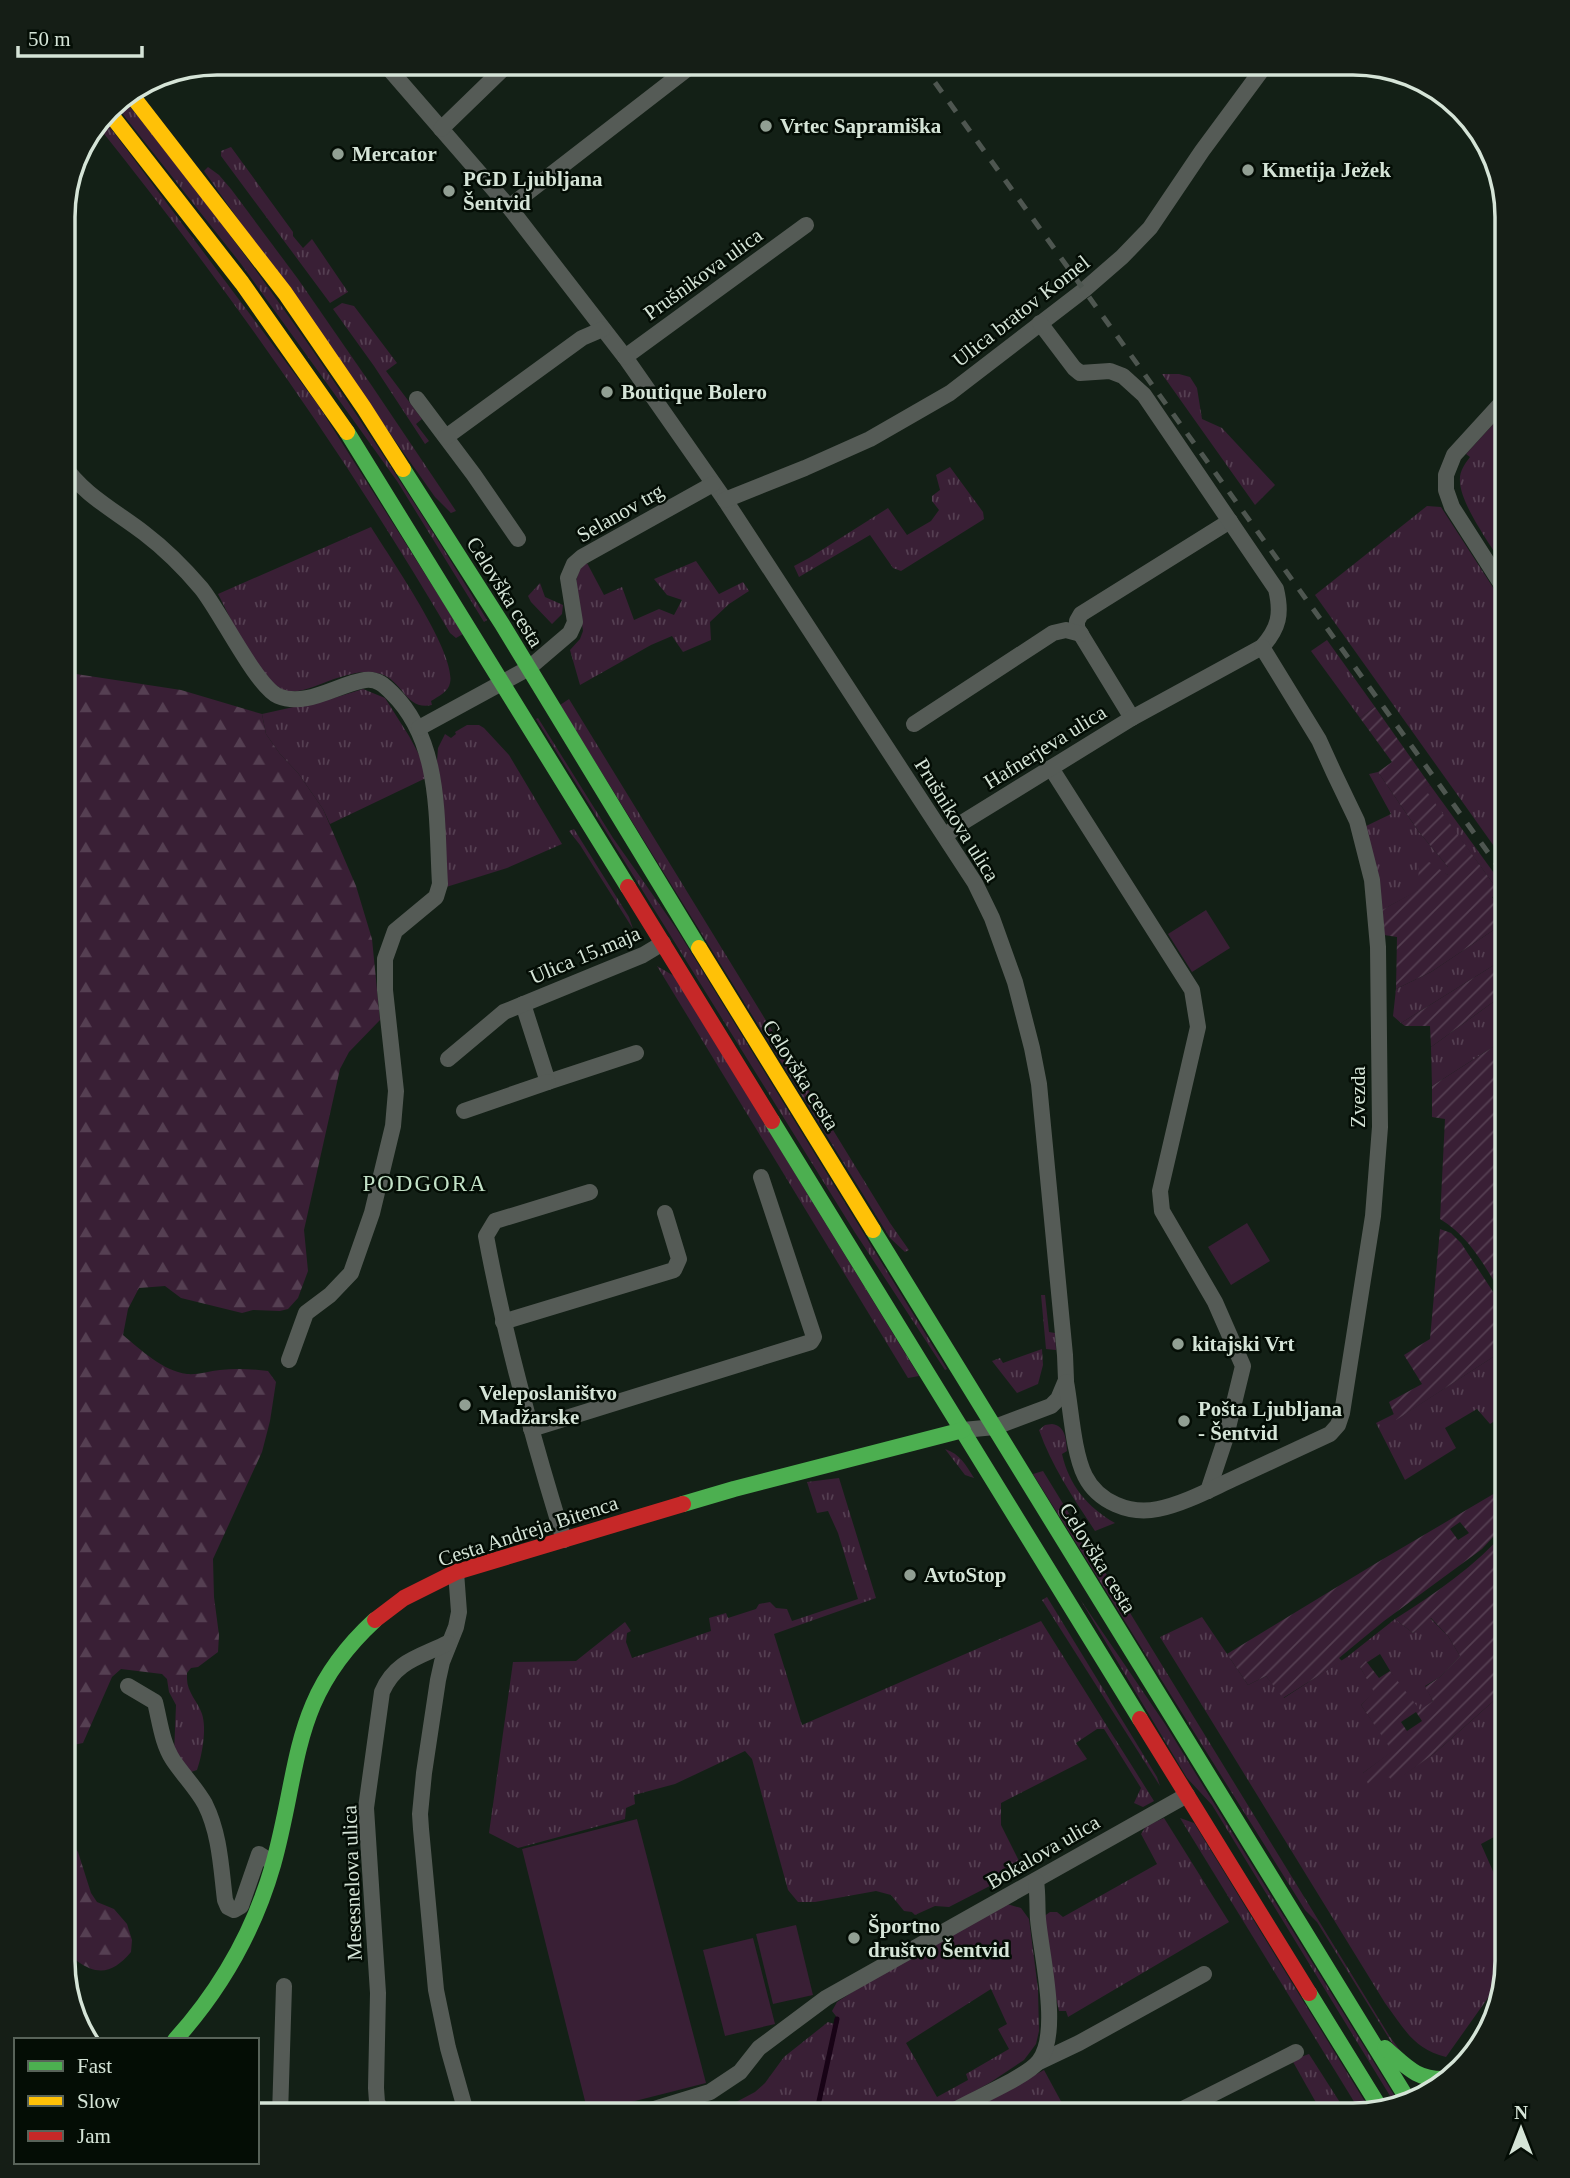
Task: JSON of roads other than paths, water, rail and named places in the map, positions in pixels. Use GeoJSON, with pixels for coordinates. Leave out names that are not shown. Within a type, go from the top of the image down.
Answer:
{"type":"FeatureCollection","features":[{"type":"Feature","properties":{"kind":"main road","name":"Celovška cesta"},"geometry":{"type":"LineString","coordinates":[[136,101],[300,314],[372,419],[529,668],[778,1078],[1404,2093]]}},
{"type":"Feature","properties":{"kind":"main road"},"geometry":{"type":"LineString","coordinates":[[115,119],[223,257],[326,400],[1376,2101]]}},
{"type":"Feature","properties":{"kind":"main road","name":"Cesta Andreja Bitenca"},"geometry":{"type":"LineString","coordinates":[[177,2038],[206,2004],[239,1952],[259,1907],[274,1863],[301,1734],[313,1701],[329,1672],[354,1639],[379,1615],[418,1589],[456,1572],[799,1471],[963,1430]]}},
{"type":"Feature","properties":{"kind":"main road"},"geometry":{"type":"LineString","coordinates":[[1366,2032],[1418,2077],[1429,2081]]}},
{"type":"Feature","properties":{"kind":"street","name":"Prušnikova ulica"},"geometry":{"type":"LineString","coordinates":[[395,76],[509,207],[625,357],[725,500],[975,884],[992,918],[1015,982],[1039,1084],[1066,1380]]}},
{"type":"Feature","properties":{"kind":"street"},"geometry":{"type":"LineString","coordinates":[[441,129],[496,76]]}},
{"type":"Feature","properties":{"kind":"street"},"geometry":{"type":"LineString","coordinates":[[509,207],[678,76]]}},
{"type":"Feature","properties":{"kind":"street","name":"Ulica bratov Komel"},"geometry":{"type":"LineString","coordinates":[[725,500],[870,439],[950,393],[1103,274],[1150,228],[1257,76]]}},
{"type":"Feature","properties":{"kind":"street","name":"Prušnikova ulica"},"geometry":{"type":"LineString","coordinates":[[625,357],[806,225]]}},
{"type":"Feature","properties":{"kind":"street"},"geometry":{"type":"LineString","coordinates":[[1040,323],[1080,373],[1110,371],[1123,376],[1144,395],[1276,589],[1279,601],[1274,632],[1262,647]]}},
{"type":"Feature","properties":{"kind":"street"},"geometry":{"type":"LineString","coordinates":[[446,437],[582,338],[603,329]]}},
{"type":"Feature","properties":{"kind":"street"},"geometry":{"type":"LineString","coordinates":[[417,399],[518,539]]}},
{"type":"Feature","properties":{"kind":"street"},"geometry":{"type":"LineString","coordinates":[[1495,410],[1454,455],[1446,475],[1446,490],[1452,507],[1495,574]]}},
{"type":"Feature","properties":{"kind":"street"},"geometry":{"type":"LineString","coordinates":[[76,480],[145,534],[188,573],[216,607],[269,690],[279,696],[295,699],[365,680],[374,680],[401,702],[419,728],[428,758],[435,796],[440,884],[436,897],[395,932],[385,959],[385,990],[396,1091],[390,1139],[372,1213],[351,1273],[330,1295],[306,1314],[289,1360]]}},
{"type":"Feature","properties":{"kind":"street","name":"Selanov trg"},"geometry":{"type":"LineString","coordinates":[[419,728],[529,668],[570,633],[575,622],[568,578],[574,565],[590,551],[713,484]]}},
{"type":"Feature","properties":{"kind":"street"},"geometry":{"type":"LineString","coordinates":[[1081,634],[1077,621],[1081,614],[1230,521]]}},
{"type":"Feature","properties":{"kind":"street"},"geometry":{"type":"LineString","coordinates":[[914,724],[1053,633],[1066,630],[1081,634]]}},
{"type":"Feature","properties":{"kind":"street","name":"Hafnerjeva ulica"},"geometry":{"type":"LineString","coordinates":[[1081,634],[1132,718]]}},
{"type":"Feature","properties":{"kind":"street","name":"Hafnerjeva ulica"},"geometry":{"type":"LineString","coordinates":[[945,836],[960,824],[1132,718],[1262,647]]}},
{"type":"Feature","properties":{"kind":"street","name":"Zvezda"},"geometry":{"type":"LineString","coordinates":[[1066,1380],[1081,1466],[1086,1478],[1096,1491],[1111,1503],[1139,1510],[1158,1509],[1208,1491],[1330,1434],[1339,1425],[1373,1216],[1380,1120],[1378,947],[1372,880],[1357,821],[1319,740],[1262,647]]}},
{"type":"Feature","properties":{"kind":"street"},"geometry":{"type":"LineString","coordinates":[[1051,768],[1192,990],[1197,1011],[1198,1027],[1160,1191],[1162,1211],[1215,1302],[1243,1366],[1225,1440],[1208,1491]]}},
{"type":"Feature","properties":{"kind":"street","name":"Ulica 15.maja"},"geometry":{"type":"LineString","coordinates":[[448,1059],[503,1012],[636,958],[663,943]]}},
{"type":"Feature","properties":{"kind":"street","name":"Ulica 15.maja"},"geometry":{"type":"LineString","coordinates":[[523,1004],[548,1082]]}},
{"type":"Feature","properties":{"kind":"street"},"geometry":{"type":"LineString","coordinates":[[464,1111],[636,1053]]}},
{"type":"Feature","properties":{"kind":"street"},"geometry":{"type":"LineString","coordinates":[[531,1429],[811,1342],[814,1337],[761,1177]]}},
{"type":"Feature","properties":{"kind":"street"},"geometry":{"type":"LineString","coordinates":[[564,1540],[503,1322],[486,1236],[495,1221],[590,1192]]}},
{"type":"Feature","properties":{"kind":"street"},"geometry":{"type":"LineString","coordinates":[[503,1322],[674,1270],[679,1259],[665,1213]]}},
{"type":"Feature","properties":{"kind":"street"},"geometry":{"type":"LineString","coordinates":[[963,1430],[995,1427],[1051,1406],[1058,1399],[1066,1380]]}},
{"type":"Feature","properties":{"kind":"street"},"geometry":{"type":"LineString","coordinates":[[456,1572],[459,1612],[438,1680],[420,1814],[436,1990],[463,2102]]}},
{"type":"Feature","properties":{"kind":"street","name":"Mesesnelova ulica"},"geometry":{"type":"LineString","coordinates":[[377,2102],[378,1993],[366,1808],[382,1692],[388,1677],[398,1667],[448,1643]]}},
{"type":"Feature","properties":{"kind":"street"},"geometry":{"type":"LineString","coordinates":[[128,1686],[155,1702],[166,1746],[205,1805],[221,1857],[228,1907],[234,1910],[241,1906],[259,1854],[274,1863]]}},
{"type":"Feature","properties":{"kind":"street","name":"Bokalova ulica"},"geometry":{"type":"LineString","coordinates":[[676,2102],[710,2092],[740,2072],[759,2048],[826,1998],[1187,1795]]}},
{"type":"Feature","properties":{"kind":"street"},"geometry":{"type":"LineString","coordinates":[[1036,1881],[1049,2023],[1049,2040],[1039,2062]]}},
{"type":"Feature","properties":{"kind":"street"},"geometry":{"type":"LineString","coordinates":[[969,2103],[1204,1974]]}},
{"type":"Feature","properties":{"kind":"street"},"geometry":{"type":"LineString","coordinates":[[280,2102],[284,1986]]}},
{"type":"Feature","properties":{"kind":"street"},"geometry":{"type":"LineString","coordinates":[[1195,2103],[1296,2052]]}},
{"type":"Feature","properties":{"kind":"waterway"},"geometry":{"type":"LineString","coordinates":[[819,2103],[837,2019]]}},
{"type":"Feature","properties":{"kind":"railway"},"geometry":{"type":"LineString","coordinates":[[930,76],[1495,862]]}},
{"type":"Feature","properties":{"kind":"place","name":"Vrtec Sapramiška"},"geometry":{"type":"Point","coordinates":[766,126]}},
{"type":"Feature","properties":{"kind":"place","name":"Mercator"},"geometry":{"type":"Point","coordinates":[338,154]}},
{"type":"Feature","properties":{"kind":"place","name":"Kmetija Ježek"},"geometry":{"type":"Point","coordinates":[1248,170]}},
{"type":"Feature","properties":{"kind":"place","name":"PGD Ljubljana Šentvid"},"geometry":{"type":"Point","coordinates":[449,191]}},
{"type":"Feature","properties":{"kind":"place","name":"Boutique Bolero"},"geometry":{"type":"Point","coordinates":[607,392]}},
{"type":"Feature","properties":{"kind":"place","name":"kitajski Vrt"},"geometry":{"type":"Point","coordinates":[1178,1344]}},
{"type":"Feature","properties":{"kind":"place","name":"Veleposlaništvo Madžarske"},"geometry":{"type":"Point","coordinates":[465,1405]}},
{"type":"Feature","properties":{"kind":"place","name":"Pošta Ljubljana - Šentvid"},"geometry":{"type":"Point","coordinates":[1184,1421]}},
{"type":"Feature","properties":{"kind":"place","name":"AvtoStop"},"geometry":{"type":"Point","coordinates":[910,1575]}},
{"type":"Feature","properties":{"kind":"place","name":"Športno društvo Šentvid"},"geometry":{"type":"Point","coordinates":[854,1938]}},
{"type":"Feature","properties":{"kind":"district","name":"PODGORA"},"geometry":{"type":"Point","coordinates":[425,1183]}}]}
